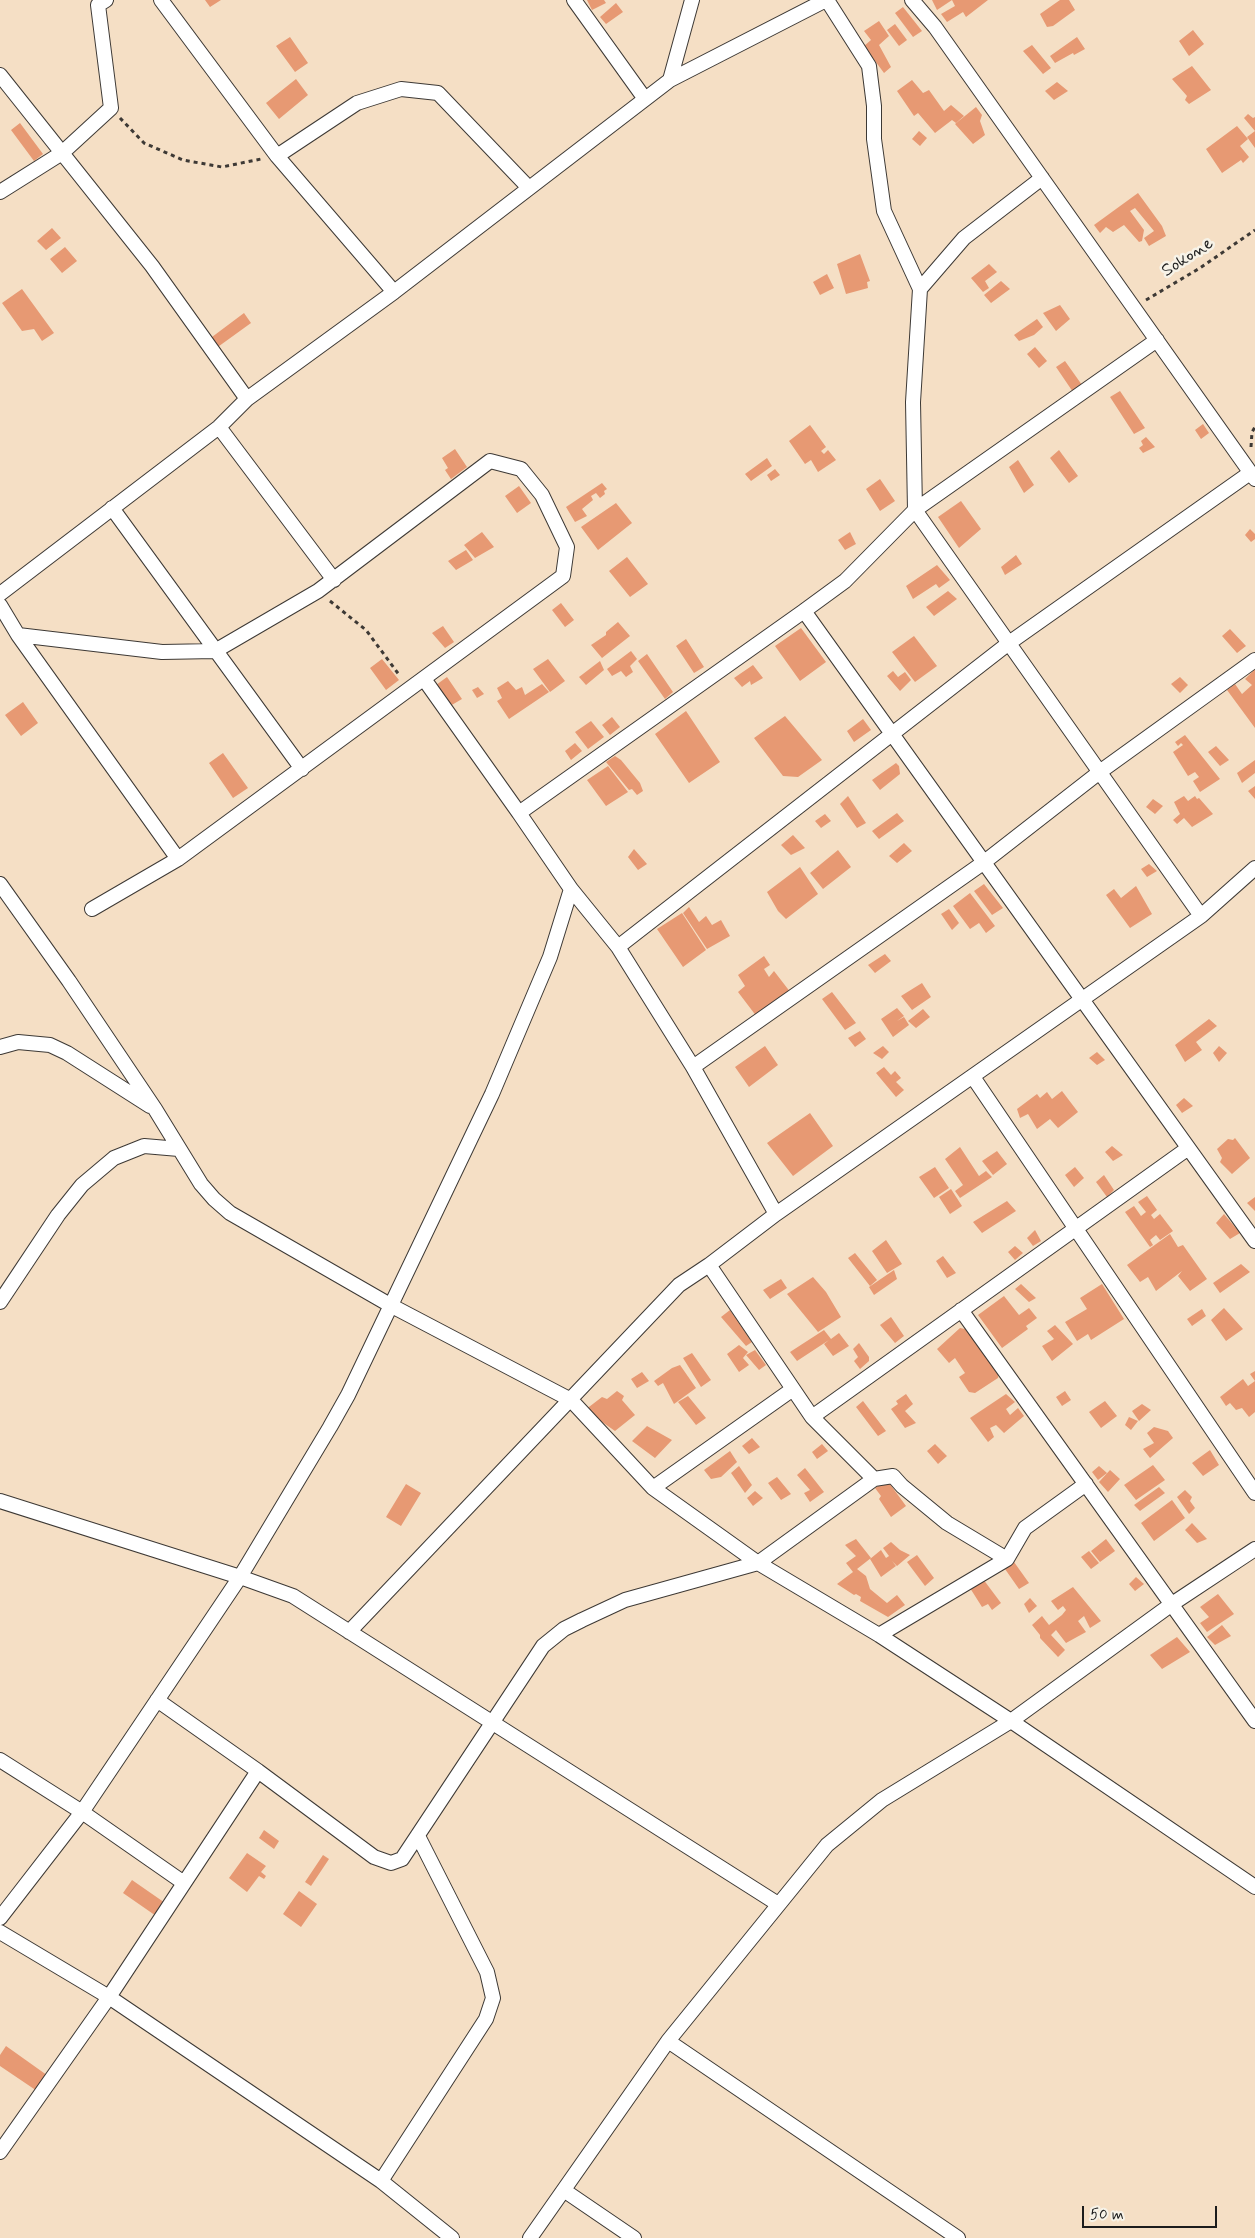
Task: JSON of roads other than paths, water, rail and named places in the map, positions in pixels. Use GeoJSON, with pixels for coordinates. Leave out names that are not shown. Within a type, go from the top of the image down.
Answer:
{"type":"FeatureCollection","features":[{"type":"Feature","properties":{"kind":"street"},"geometry":{"type":"LineString","coordinates":[[161,0],[277,156],[394,292]]}},
{"type":"Feature","properties":{"kind":"street"},"geometry":{"type":"LineString","coordinates":[[574,0],[645,99]]}},
{"type":"Feature","properties":{"kind":"street"},"geometry":{"type":"LineString","coordinates":[[670,80],[692,0]]}},
{"type":"Feature","properties":{"kind":"street"},"geometry":{"type":"LineString","coordinates":[[0,594],[219,427],[247,399],[394,292],[670,80],[826,0],[869,66],[874,106],[874,139],[884,211],[920,289],[913,402],[915,510],[1101,771],[1201,916]]}},
{"type":"Feature","properties":{"kind":"street"},"geometry":{"type":"LineString","coordinates":[[618,948],[1009,643],[1253,476],[936,27],[912,0]]}},
{"type":"Feature","properties":{"kind":"street"},"geometry":{"type":"LineString","coordinates":[[0,192],[62,153],[112,108],[100,2]]}},
{"type":"Feature","properties":{"kind":"street"},"geometry":{"type":"LineString","coordinates":[[0,76],[152,266],[247,399]]}},
{"type":"Feature","properties":{"kind":"street"},"geometry":{"type":"LineString","coordinates":[[277,156],[358,103],[401,89],[438,93],[528,188]]}},
{"type":"Feature","properties":{"kind":"street"},"geometry":{"type":"LineString","coordinates":[[920,289],[964,238],[1042,178]]}},
{"type":"Feature","properties":{"kind":"street"},"geometry":{"type":"LineString","coordinates":[[519,813],[844,581],[915,510],[1157,340]]}},
{"type":"Feature","properties":{"kind":"street"},"geometry":{"type":"LineString","coordinates":[[219,427],[334,580]]}},
{"type":"Feature","properties":{"kind":"street"},"geometry":{"type":"LineString","coordinates":[[18,635],[162,652],[215,651],[318,592],[490,461],[521,469],[542,495],[567,548],[564,576],[178,859],[92,909]]}},
{"type":"Feature","properties":{"kind":"street"},"geometry":{"type":"LineString","coordinates":[[112,508],[302,769]]}},
{"type":"Feature","properties":{"kind":"street"},"geometry":{"type":"LineString","coordinates":[[0,605],[18,635],[178,859]]}},
{"type":"Feature","properties":{"kind":"street"},"geometry":{"type":"LineString","coordinates":[[804,611],[1081,1001],[1255,1241]]}},
{"type":"Feature","properties":{"kind":"street"},"geometry":{"type":"LineString","coordinates":[[693,1067],[983,863],[1101,771],[1255,660]]}},
{"type":"Feature","properties":{"kind":"street"},"geometry":{"type":"LineString","coordinates":[[424,679],[571,889],[618,948],[693,1067],[776,1214]]}},
{"type":"Feature","properties":{"kind":"street"},"geometry":{"type":"LineString","coordinates":[[349,1632],[679,1285],[709,1265],[776,1214],[1201,916],[1255,868]]}},
{"type":"Feature","properties":{"kind":"street"},"geometry":{"type":"LineString","coordinates":[[0,884],[69,981],[155,1109],[201,1184],[230,1213],[390,1305],[571,1400],[653,1488],[758,1562],[879,1635],[1011,1721],[1255,1887]]}},
{"type":"Feature","properties":{"kind":"street"},"geometry":{"type":"LineString","coordinates":[[0,1918],[82,1812],[240,1577],[343,1403],[492,1094],[550,957],[571,889]]}},
{"type":"Feature","properties":{"kind":"street"},"geometry":{"type":"LineString","coordinates":[[0,1047],[18,1042],[50,1045],[67,1053],[155,1109]]}},
{"type":"Feature","properties":{"kind":"street"},"geometry":{"type":"LineString","coordinates":[[973,1077],[1255,1493]]}},
{"type":"Feature","properties":{"kind":"street"},"geometry":{"type":"LineString","coordinates":[[0,1302],[58,1215],[82,1185],[114,1158],[144,1146],[179,1149]]}},
{"type":"Feature","properties":{"kind":"street"},"geometry":{"type":"LineString","coordinates":[[812,1416],[1187,1149]]}},
{"type":"Feature","properties":{"kind":"street"},"geometry":{"type":"LineString","coordinates":[[709,1265],[812,1416],[874,1479]]}},
{"type":"Feature","properties":{"kind":"street"},"geometry":{"type":"LineString","coordinates":[[960,1310],[1255,1722]]}},
{"type":"Feature","properties":{"kind":"street"},"geometry":{"type":"LineString","coordinates":[[653,1488],[793,1389]]}},
{"type":"Feature","properties":{"kind":"street"},"geometry":{"type":"LineString","coordinates":[[157,1700],[258,1771],[374,1857],[391,1863],[402,1859],[543,1646],[564,1629],[625,1600],[758,1562],[874,1479],[893,1476],[902,1486],[947,1523],[1007,1559]]}},
{"type":"Feature","properties":{"kind":"street"},"geometry":{"type":"LineString","coordinates":[[879,1635],[1007,1559],[1025,1528],[1086,1484]]}},
{"type":"Feature","properties":{"kind":"street"},"geometry":{"type":"LineString","coordinates":[[0,1501],[240,1577],[293,1596],[778,1904]]}},
{"type":"Feature","properties":{"kind":"street"},"geometry":{"type":"LineString","coordinates":[[530,2238],[565,2191],[668,2041],[827,1844],[882,1800],[1011,1721],[1172,1604],[1255,1548]]}},
{"type":"Feature","properties":{"kind":"street"},"geometry":{"type":"LineString","coordinates":[[0,1760],[82,1812],[184,1883]]}},
{"type":"Feature","properties":{"kind":"street"},"geometry":{"type":"LineString","coordinates":[[0,2152],[108,1997],[258,1771]]}},
{"type":"Feature","properties":{"kind":"street"},"geometry":{"type":"LineString","coordinates":[[381,2181],[486,2019],[493,1998],[487,1972],[418,1836]]}},
{"type":"Feature","properties":{"kind":"street"},"geometry":{"type":"LineString","coordinates":[[0,1932],[108,1997],[381,2181],[452,2238]]}},
{"type":"Feature","properties":{"kind":"street"},"geometry":{"type":"LineString","coordinates":[[668,2041],[958,2238]]}},
{"type":"Feature","properties":{"kind":"street"},"geometry":{"type":"LineString","coordinates":[[565,2191],[634,2238]]}}]}
